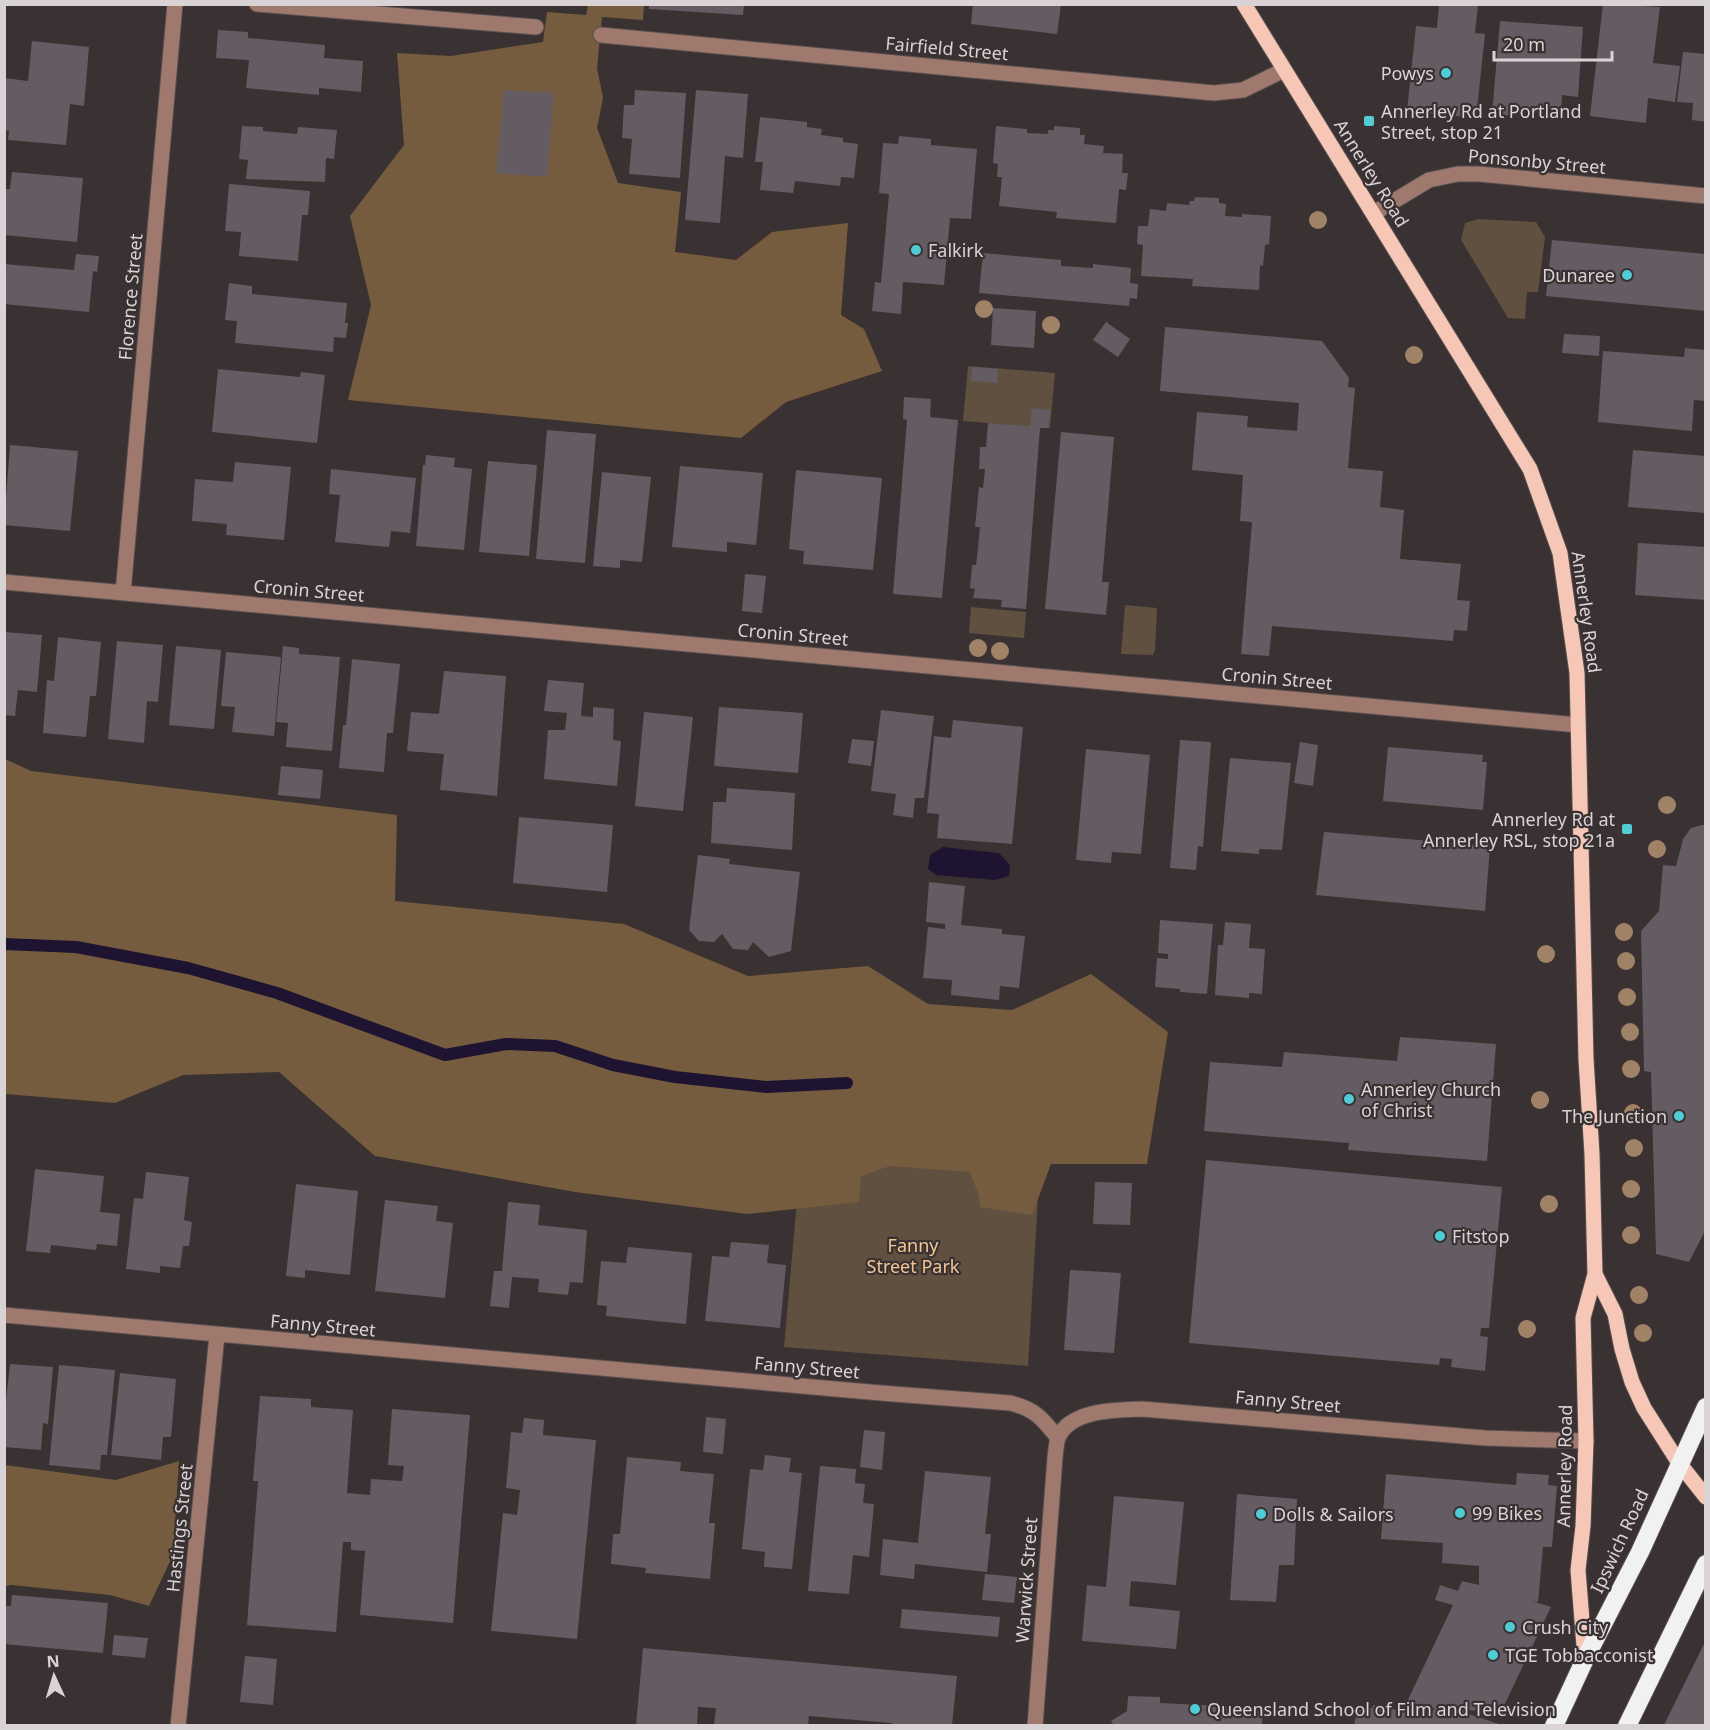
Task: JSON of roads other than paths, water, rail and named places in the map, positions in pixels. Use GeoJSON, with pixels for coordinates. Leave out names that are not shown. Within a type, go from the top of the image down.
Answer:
{"type":"FeatureCollection","features":[{"type":"Feature","properties":{"kind":"highway","name":"Ipswich Road"},"geometry":{"type":"LineString","coordinates":[[1554,1725],[1640,1552],[1706,1407]]}},
{"type":"Feature","properties":{"kind":"highway"},"geometry":{"type":"LineString","coordinates":[[1628,1725],[1706,1564]]}},
{"type":"Feature","properties":{"kind":"main road","name":"Annerley Road"},"geometry":{"type":"LineString","coordinates":[[1244,4],[1530,469],[1560,553],[1577,673],[1586,1059],[1592,1154],[1595,1274],[1583,1318],[1586,1441],[1583,1526],[1578,1570],[1585,1659]]}},
{"type":"Feature","properties":{"kind":"main road","name":"Annerley Road"},"geometry":{"type":"LineString","coordinates":[[1595,1274],[1615,1314],[1632,1382],[1644,1408],[1679,1463],[1706,1497]]}},
{"type":"Feature","properties":{"kind":"street","name":"Florence Street"},"geometry":{"type":"LineString","coordinates":[[123,593],[175,4]]}},
{"type":"Feature","properties":{"kind":"street"},"geometry":{"type":"LineString","coordinates":[[257,4],[536,27]]}},
{"type":"Feature","properties":{"kind":"street","name":"Fairfield Street"},"geometry":{"type":"LineString","coordinates":[[601,35],[1214,93],[1243,90],[1284,70]]}},
{"type":"Feature","properties":{"kind":"street","name":"Ponsonby Street"},"geometry":{"type":"LineString","coordinates":[[1374,213],[1429,180],[1458,174],[1479,174],[1706,196]]}},
{"type":"Feature","properties":{"kind":"street","name":"Cronin Street"},"geometry":{"type":"LineString","coordinates":[[4,582],[1578,725]]}},
{"type":"Feature","properties":{"kind":"street","name":"Fanny Street"},"geometry":{"type":"LineString","coordinates":[[4,1315],[1010,1403],[1025,1406],[1036,1412],[1058,1437],[1080,1418],[1102,1410],[1142,1409],[1485,1438],[1586,1441]]}},
{"type":"Feature","properties":{"kind":"street","name":"Hastings Street"},"geometry":{"type":"LineString","coordinates":[[178,1725],[218,1335]]}},
{"type":"Feature","properties":{"kind":"street","name":"Warwick Street"},"geometry":{"type":"LineString","coordinates":[[1035,1725],[1058,1437]]}},
{"type":"Feature","properties":{"kind":"waterway"},"geometry":{"type":"LineString","coordinates":[[4,944],[76,947],[188,968],[277,993],[445,1055],[506,1044],[555,1046],[613,1065],[675,1077],[766,1087],[847,1083]]}},
{"type":"Feature","properties":{"kind":"place","name":"Powys"},"geometry":{"type":"Point","coordinates":[1446,73]}},
{"type":"Feature","properties":{"kind":"place","name":"Annerley Rd at Portland Street, stop 21"},"geometry":{"type":"Point","coordinates":[1369,121]}},
{"type":"Feature","properties":{"kind":"place","name":"Falkirk"},"geometry":{"type":"Point","coordinates":[916,250]}},
{"type":"Feature","properties":{"kind":"place","name":"Dunaree"},"geometry":{"type":"Point","coordinates":[1627,275]}},
{"type":"Feature","properties":{"kind":"place","name":"Annerley Rd at Annerley RSL, stop 21a"},"geometry":{"type":"Point","coordinates":[1627,829]}},
{"type":"Feature","properties":{"kind":"place","name":"Annerley Church of Christ"},"geometry":{"type":"Point","coordinates":[1349,1099]}},
{"type":"Feature","properties":{"kind":"place","name":"The Junction"},"geometry":{"type":"Point","coordinates":[1679,1116]}},
{"type":"Feature","properties":{"kind":"place","name":"Fitstop"},"geometry":{"type":"Point","coordinates":[1440,1236]}},
{"type":"Feature","properties":{"kind":"place","name":"99 Bikes"},"geometry":{"type":"Point","coordinates":[1460,1513]}},
{"type":"Feature","properties":{"kind":"place","name":"Dolls & Sailors"},"geometry":{"type":"Point","coordinates":[1261,1514]}},
{"type":"Feature","properties":{"kind":"place","name":"Crush City"},"geometry":{"type":"Point","coordinates":[1510,1627]}},
{"type":"Feature","properties":{"kind":"place","name":"TGE Tobbacconist"},"geometry":{"type":"Point","coordinates":[1493,1655]}},
{"type":"Feature","properties":{"kind":"place","name":"Queensland School of Film and Television"},"geometry":{"type":"Point","coordinates":[1195,1709]}},
{"type":"Feature","properties":{"kind":"park label","name":"Fanny Street Park"},"geometry":{"type":"Point","coordinates":[913,1255]}}]}
